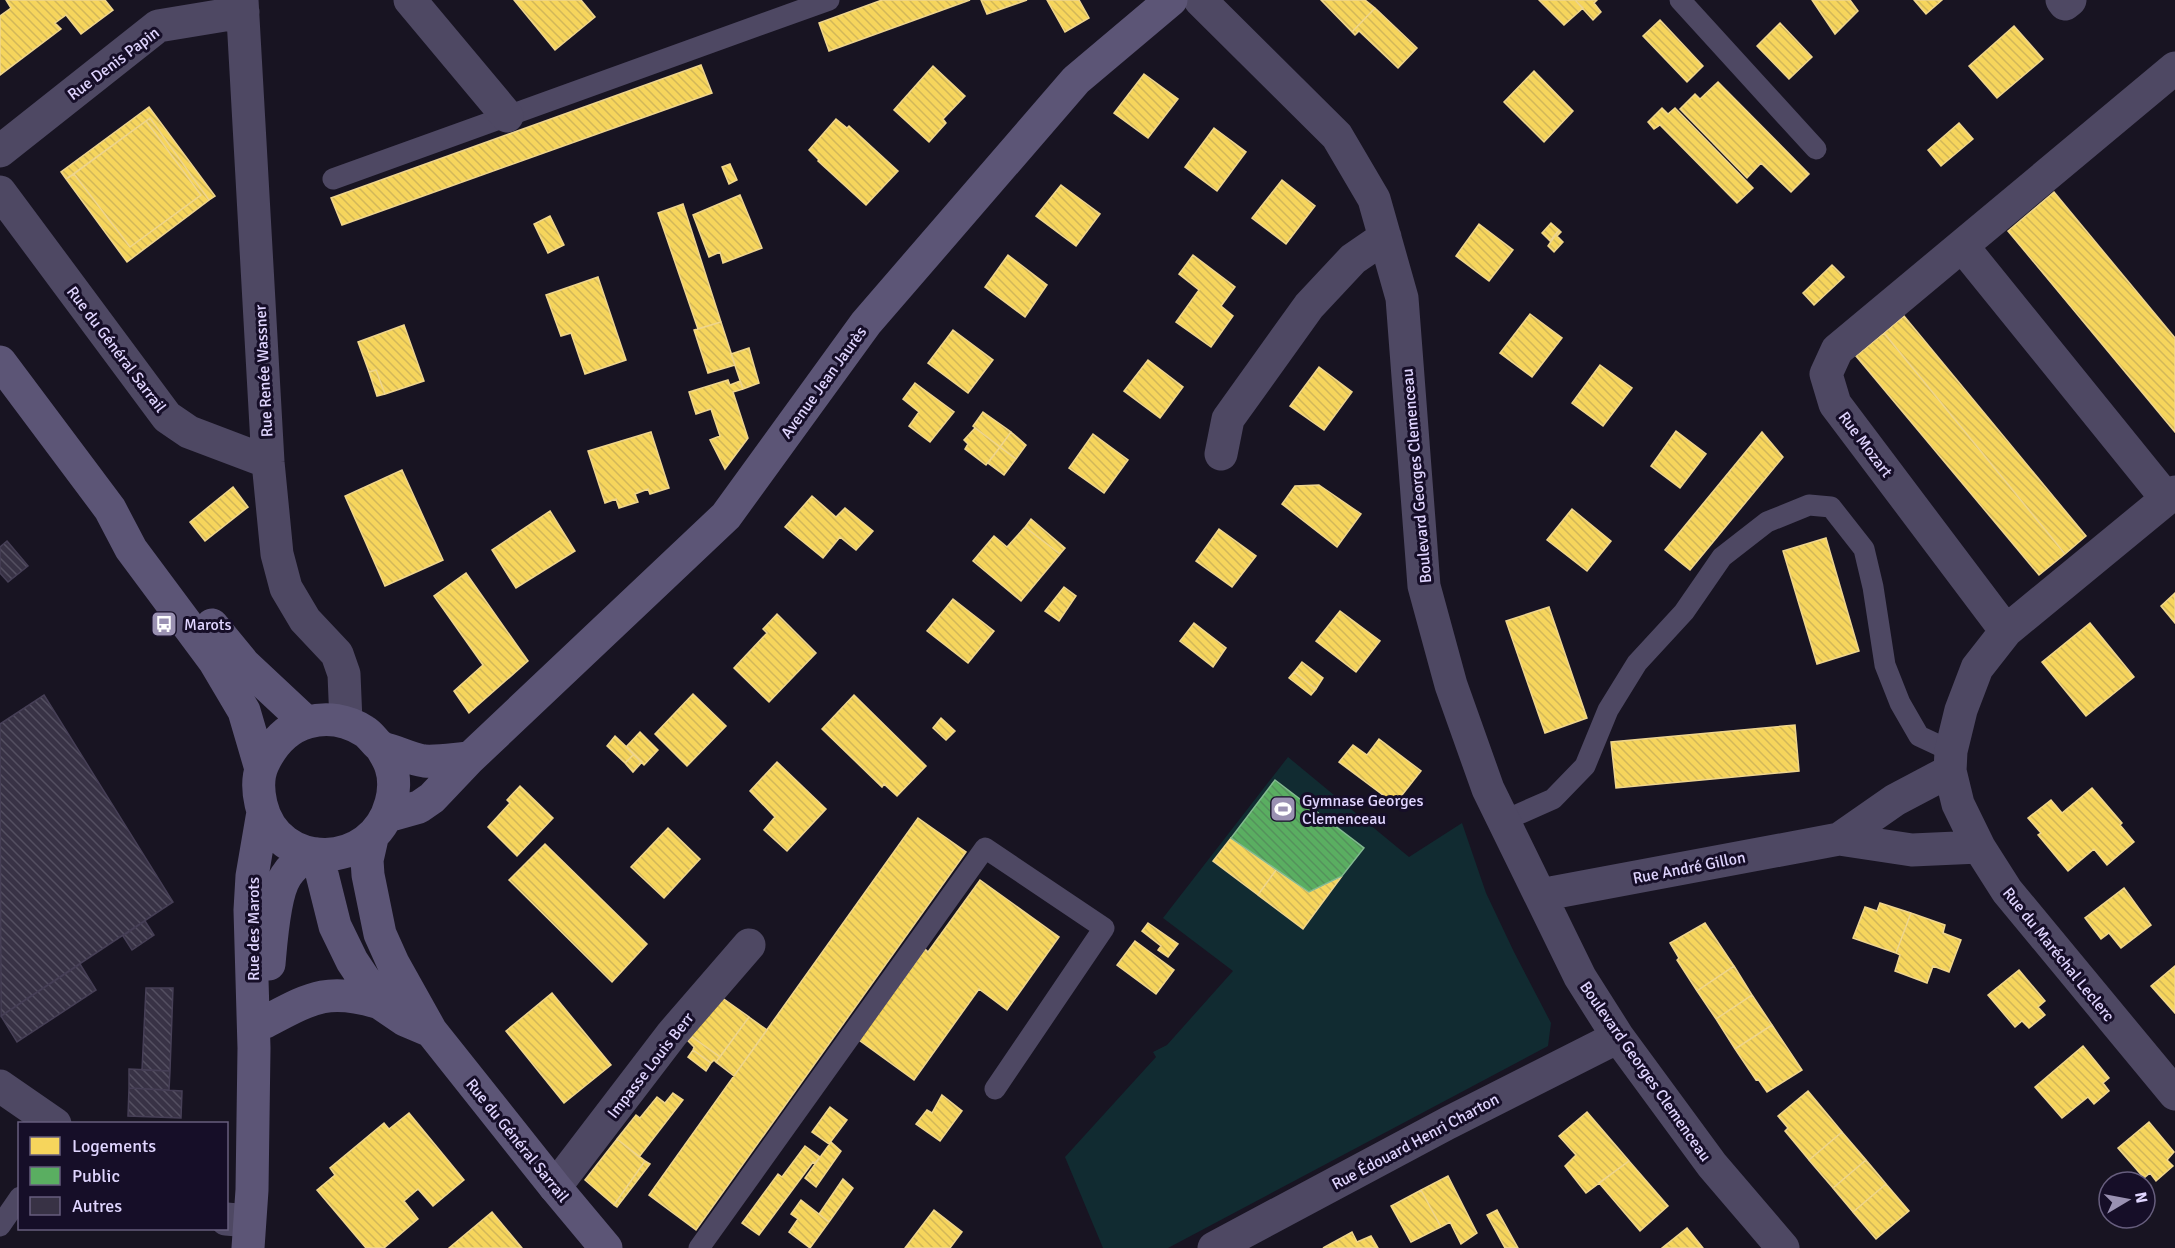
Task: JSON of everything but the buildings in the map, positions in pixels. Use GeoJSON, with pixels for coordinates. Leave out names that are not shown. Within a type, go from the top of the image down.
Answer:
{"type":"FeatureCollection","features":[{"type":"Feature","properties":{"kind":"street"},"geometry":{"type":"LineString","coordinates":[[410,0],[507,116]]}},
{"type":"Feature","properties":{"kind":"street","name":"Avenue Jean Jaurès"},"geometry":{"type":"LineString","coordinates":[[380,827],[432,798],[470,758],[726,516],[866,323],[1076,80],[1171,0]]}},
{"type":"Feature","properties":{"kind":"street","name":"Boulevard Georges Clemenceau"},"geometry":{"type":"LineString","coordinates":[[1200,0],[1337,135],[1374,199],[1402,298],[1424,586],[1451,685],[1488,789],[1580,977],[1618,1036],[1712,1165],[1783,1248]]}},
{"type":"Feature","properties":{"kind":"street"},"geometry":{"type":"LineString","coordinates":[[2062,0],[2065,4],[2070,0]]}},
{"type":"Feature","properties":{"kind":"street","name":"Rue Denis Papin"},"geometry":{"type":"LineString","coordinates":[[0,151],[158,26],[242,6]]}},
{"type":"Feature","properties":{"kind":"street","name":"Rue Renée Wassner"},"geometry":{"type":"LineString","coordinates":[[242,6],[268,462],[277,554],[286,588],[305,620],[337,654],[344,674],[345,722]]}},
{"type":"Feature","properties":{"kind":"street","name":"Rue Mozart"},"geometry":{"type":"LineString","coordinates":[[2006,631],[1835,404],[1827,374],[1837,350],[2175,68]]}},
{"type":"Feature","properties":{"kind":"street","name":"Rue du Général Sarrail"},"geometry":{"type":"LineString","coordinates":[[0,192],[167,417],[189,432],[268,462]]}},
{"type":"Feature","properties":{"kind":"street"},"geometry":{"type":"LineString","coordinates":[[1221,454],[1228,418],[1309,306],[1353,259],[1385,237]]}},
{"type":"Feature","properties":{"kind":"street"},"geometry":{"type":"LineString","coordinates":[[1951,761],[1961,710],[1977,668],[2006,631],[2171,496],[1963,247]]}},
{"type":"Feature","properties":{"kind":"street"},"geometry":{"type":"LineString","coordinates":[[0,362],[110,509],[131,549],[214,662],[244,711],[261,769]]}},
{"type":"Feature","properties":{"kind":"street"},"geometry":{"type":"LineString","coordinates":[[110,509],[146,541],[244,664],[306,722]]}},
{"type":"Feature","properties":{"kind":"street"},"geometry":{"type":"LineString","coordinates":[[326,719],[345,722],[366,732],[381,747],[392,769],[394,793],[380,827],[353,850],[332,855],[313,853],[290,845],[274,830],[263,812],[258,791],[261,769],[270,748],[286,732],[306,722],[326,719]]}},
{"type":"Feature","properties":{"kind":"street"},"geometry":{"type":"LineString","coordinates":[[381,747],[424,761],[470,758]]}},
{"type":"Feature","properties":{"kind":"street","name":"Rue du Maréchal Leclerc"},"geometry":{"type":"LineString","coordinates":[[1951,761],[1958,804],[1979,847],[2007,891],[2175,1095]]}},
{"type":"Feature","properties":{"kind":"street","name":"Rue André Gillon"},"geometry":{"type":"LineString","coordinates":[[1839,839],[1951,761]]}},
{"type":"Feature","properties":{"kind":"street","name":"Rue des Marots"},"geometry":{"type":"LineString","coordinates":[[259,1035],[250,910],[252,876],[263,812]]}},
{"type":"Feature","properties":{"kind":"street","name":"Rue du Général Sarrail"},"geometry":{"type":"LineString","coordinates":[[380,827],[367,860],[368,875],[381,934],[393,963],[431,1031],[606,1248]]}},
{"type":"Feature","properties":{"kind":"street","name":"Rue André Gillon"},"geometry":{"type":"LineString","coordinates":[[1539,896],[1839,839],[1912,850],[1979,847]]}},
{"type":"Feature","properties":{"kind":"street","name":"Rue du Général Sarrail"},"geometry":{"type":"LineString","coordinates":[[313,853],[335,926],[352,962],[380,1003]]}},
{"type":"Feature","properties":{"kind":"street","name":"Rue des Marots"},"geometry":{"type":"LineString","coordinates":[[241,1229],[252,1190],[259,1035],[272,929],[284,878],[293,865],[313,853]]}},
{"type":"Feature","properties":{"kind":"street","name":"Impasse Louis Berr"},"geometry":{"type":"LineString","coordinates":[[555,1187],[672,1035],[748,945]]}},
{"type":"Feature","properties":{"kind":"street","name":"Rue du Général Sarrail"},"geometry":{"type":"LineString","coordinates":[[259,1035],[298,1005],[325,995],[355,996],[380,1003],[405,1020],[431,1031]]}},
{"type":"Feature","properties":{"kind":"street","name":"Rue Édouard Henri Charton"},"geometry":{"type":"LineString","coordinates":[[1214,1248],[1448,1123],[1618,1036]]}},
{"type":"Feature","properties":{"kind":"street"},"geometry":{"type":"LineString","coordinates":[[0,1086],[52,1122]]}},
{"type":"Feature","properties":{"kind":"lane"},"geometry":{"type":"LineString","coordinates":[[333,179],[829,0]]}},
{"type":"Feature","properties":{"kind":"lane"},"geometry":{"type":"LineString","coordinates":[[1680,0],[1816,149]]}},
{"type":"Feature","properties":{"kind":"lane"},"geometry":{"type":"LineString","coordinates":[[1503,821],[1553,799],[1586,766],[1608,710],[1637,663],[1684,612],[1722,557],[1767,522],[1809,505],[1831,507],[1864,549],[1873,587],[1885,665],[1900,703],[1919,736],[1951,761]]}},
{"type":"Feature","properties":{"kind":"lane"},"geometry":{"type":"LineString","coordinates":[[699,1248],[985,848],[1104,928],[995,1089]]}},
{"type":"Feature","properties":{"kind":"lane"},"geometry":{"type":"LineString","coordinates":[[0,1226],[18,1200]]}},
{"type":"Feature","properties":{"kind":"green space"},"geometry":{"type":"Polygon","coordinates":[[[1288,757],[1409,857],[1462,823],[1486,893],[1551,1023],[1548,1046],[1168,1248],[1103,1248],[1065,1157],[1156,1057],[1153,1052],[1167,1045],[1233,971],[1163,918],[1288,757]]]}},
{"type":"Feature","properties":{"kind":"place","name":"Marots"},"geometry":{"type":"Point","coordinates":[164,624]}},
{"type":"Feature","properties":{"kind":"place","name":"Gymnase Georges Clemenceau"},"geometry":{"type":"Point","coordinates":[1283,809]}}]}
